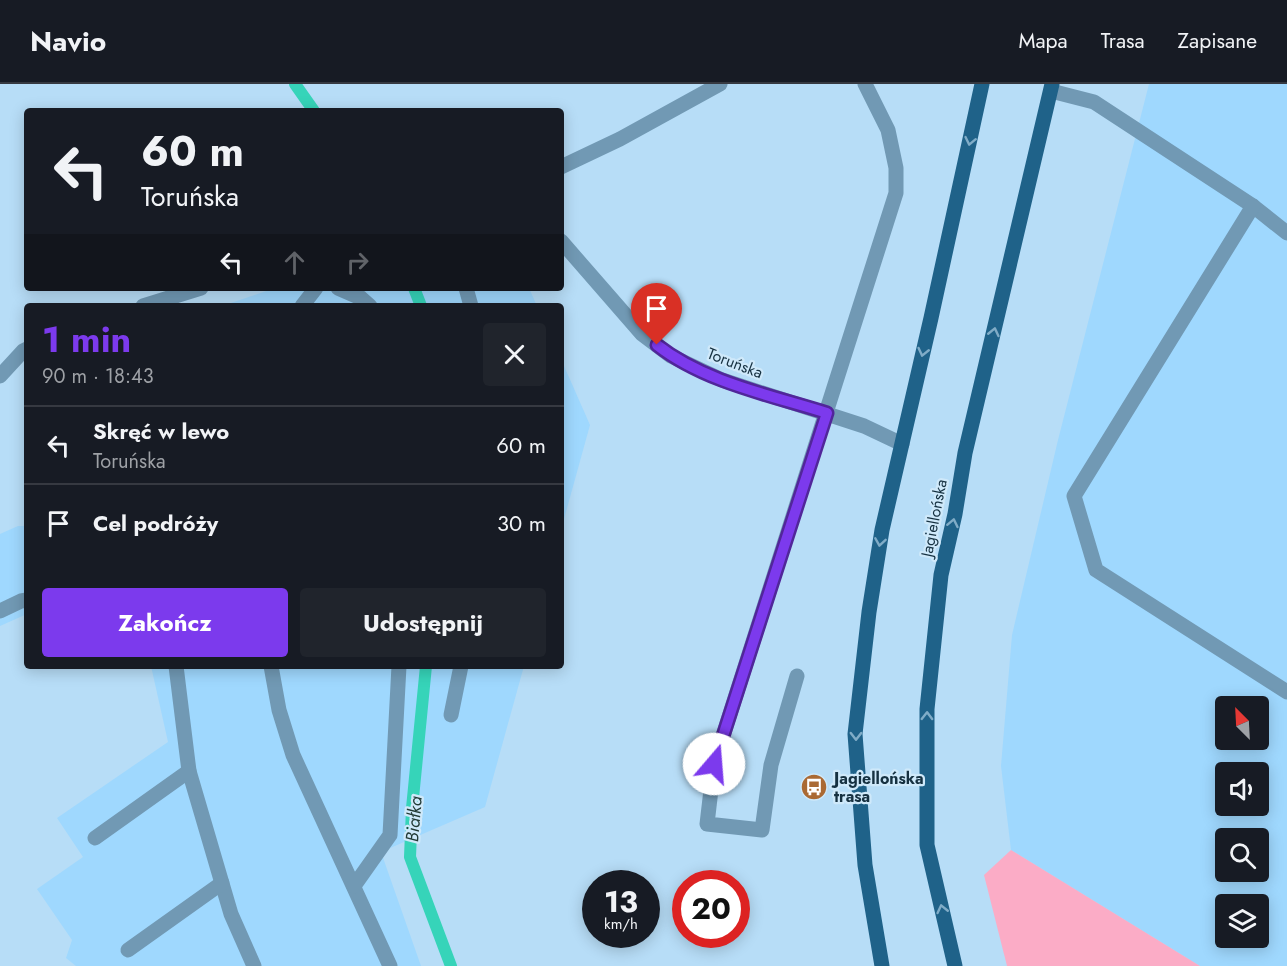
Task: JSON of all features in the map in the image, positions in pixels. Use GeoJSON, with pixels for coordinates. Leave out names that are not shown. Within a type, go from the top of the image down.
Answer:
{"type":"FeatureCollection","features":[{"type":"Feature","properties":{"kind":"main road"},"geometry":{"type":"LineString","coordinates":[[882,966],[865,865],[855,734],[882,530],[982,84]]}},
{"type":"Feature","properties":{"kind":"main road","name":"Jagiellońska"},"geometry":{"type":"LineString","coordinates":[[955,966],[927,845],[927,709],[941,575],[955,514],[965,453],[1051,87]]}},
{"type":"Feature","properties":{"kind":"street"},"geometry":{"type":"LineString","coordinates":[[564,166],[620,139],[720,84]]}},
{"type":"Feature","properties":{"kind":"street"},"geometry":{"type":"LineString","coordinates":[[797,676],[771,765],[762,830],[707,825],[714,764],[896,193],[896,168],[888,130],[865,84]]}},
{"type":"Feature","properties":{"kind":"street"},"geometry":{"type":"LineString","coordinates":[[1051,87],[1095,102],[1253,206],[1287,233]]}},
{"type":"Feature","properties":{"kind":"street"},"geometry":{"type":"LineString","coordinates":[[1253,206],[1074,496],[1096,570],[1287,692]]}},
{"type":"Feature","properties":{"kind":"street","name":"Toruńska"},"geometry":{"type":"LineString","coordinates":[[564,244],[642,334],[671,356],[722,381],[827,413],[864,426],[902,444]]}},
{"type":"Feature","properties":{"kind":"street"},"geometry":{"type":"LineString","coordinates":[[160,303],[193,291]]}},
{"type":"Feature","properties":{"kind":"street"},"geometry":{"type":"LineString","coordinates":[[304,303],[314,291]]}},
{"type":"Feature","properties":{"kind":"street"},"geometry":{"type":"LineString","coordinates":[[345,291],[367,303]]}},
{"type":"Feature","properties":{"kind":"street"},"geometry":{"type":"LineString","coordinates":[[0,376],[24,350]]}},
{"type":"Feature","properties":{"kind":"street"},"geometry":{"type":"LineString","coordinates":[[0,611],[24,600]]}},
{"type":"Feature","properties":{"kind":"street"},"geometry":{"type":"LineString","coordinates":[[176,669],[189,771],[231,914],[254,966]]}},
{"type":"Feature","properties":{"kind":"street"},"geometry":{"type":"LineString","coordinates":[[272,669],[279,710],[293,755],[390,966]]}},
{"type":"Feature","properties":{"kind":"street"},"geometry":{"type":"LineString","coordinates":[[354,886],[390,835],[399,669]]}},
{"type":"Feature","properties":{"kind":"street"},"geometry":{"type":"LineString","coordinates":[[451,715],[460,669]]}},
{"type":"Feature","properties":{"kind":"street"},"geometry":{"type":"LineString","coordinates":[[95,837],[189,771]]}},
{"type":"Feature","properties":{"kind":"street"},"geometry":{"type":"LineString","coordinates":[[128,950],[222,883]]}},
{"type":"Feature","properties":{"kind":"shaded area"},"geometry":{"type":"Polygon","coordinates":[[[1149,84],[1287,84],[1287,966],[1200,966],[1011,850],[1001,766],[1012,635],[1058,440],[1149,84]]]}},
{"type":"Feature","properties":{"kind":"shaded area"},"geometry":{"type":"Polygon","coordinates":[[[266,291],[530,291],[536,303],[231,303],[266,291]]]}},
{"type":"Feature","properties":{"kind":"shaded area"},"geometry":{"type":"Polygon","coordinates":[[[564,366],[590,425],[564,519],[564,366]]]}},
{"type":"Feature","properties":{"kind":"shaded area"},"geometry":{"type":"Polygon","coordinates":[[[18,526],[24,526],[24,615],[0,626],[0,534],[18,526]]]}},
{"type":"Feature","properties":{"kind":"shaded area"},"geometry":{"type":"Polygon","coordinates":[[[152,669],[523,669],[485,807],[381,852],[421,966],[76,966],[66,958],[72,940],[37,889],[83,857],[57,818],[168,742],[152,669]]]}},
{"type":"Feature","properties":{"kind":"shaded area"},"geometry":{"type":"Polygon","coordinates":[[[1011,850],[1200,966],[1007,966],[984,875],[1011,850]]]}},
{"type":"Feature","properties":{"kind":"waterway","name":"Białka"},"geometry":{"type":"LineString","coordinates":[[295,84],[312,108]]}},
{"type":"Feature","properties":{"kind":"waterway","name":"Białka"},"geometry":{"type":"LineString","coordinates":[[415,291],[420,303]]}},
{"type":"Feature","properties":{"kind":"waterway","name":"Białka"},"geometry":{"type":"LineString","coordinates":[[426,669],[412,808],[410,857],[451,966]]}},
{"type":"Feature","properties":{"kind":"place","name":"Jagiellońska trasa"},"geometry":{"type":"Point","coordinates":[814,787]}},
{"type":"Feature","properties":{"kind":"route"},"geometry":{"type":"LineString","coordinates":[[657,345],[671,356],[722,381],[827,413],[714,764]]}}]}
